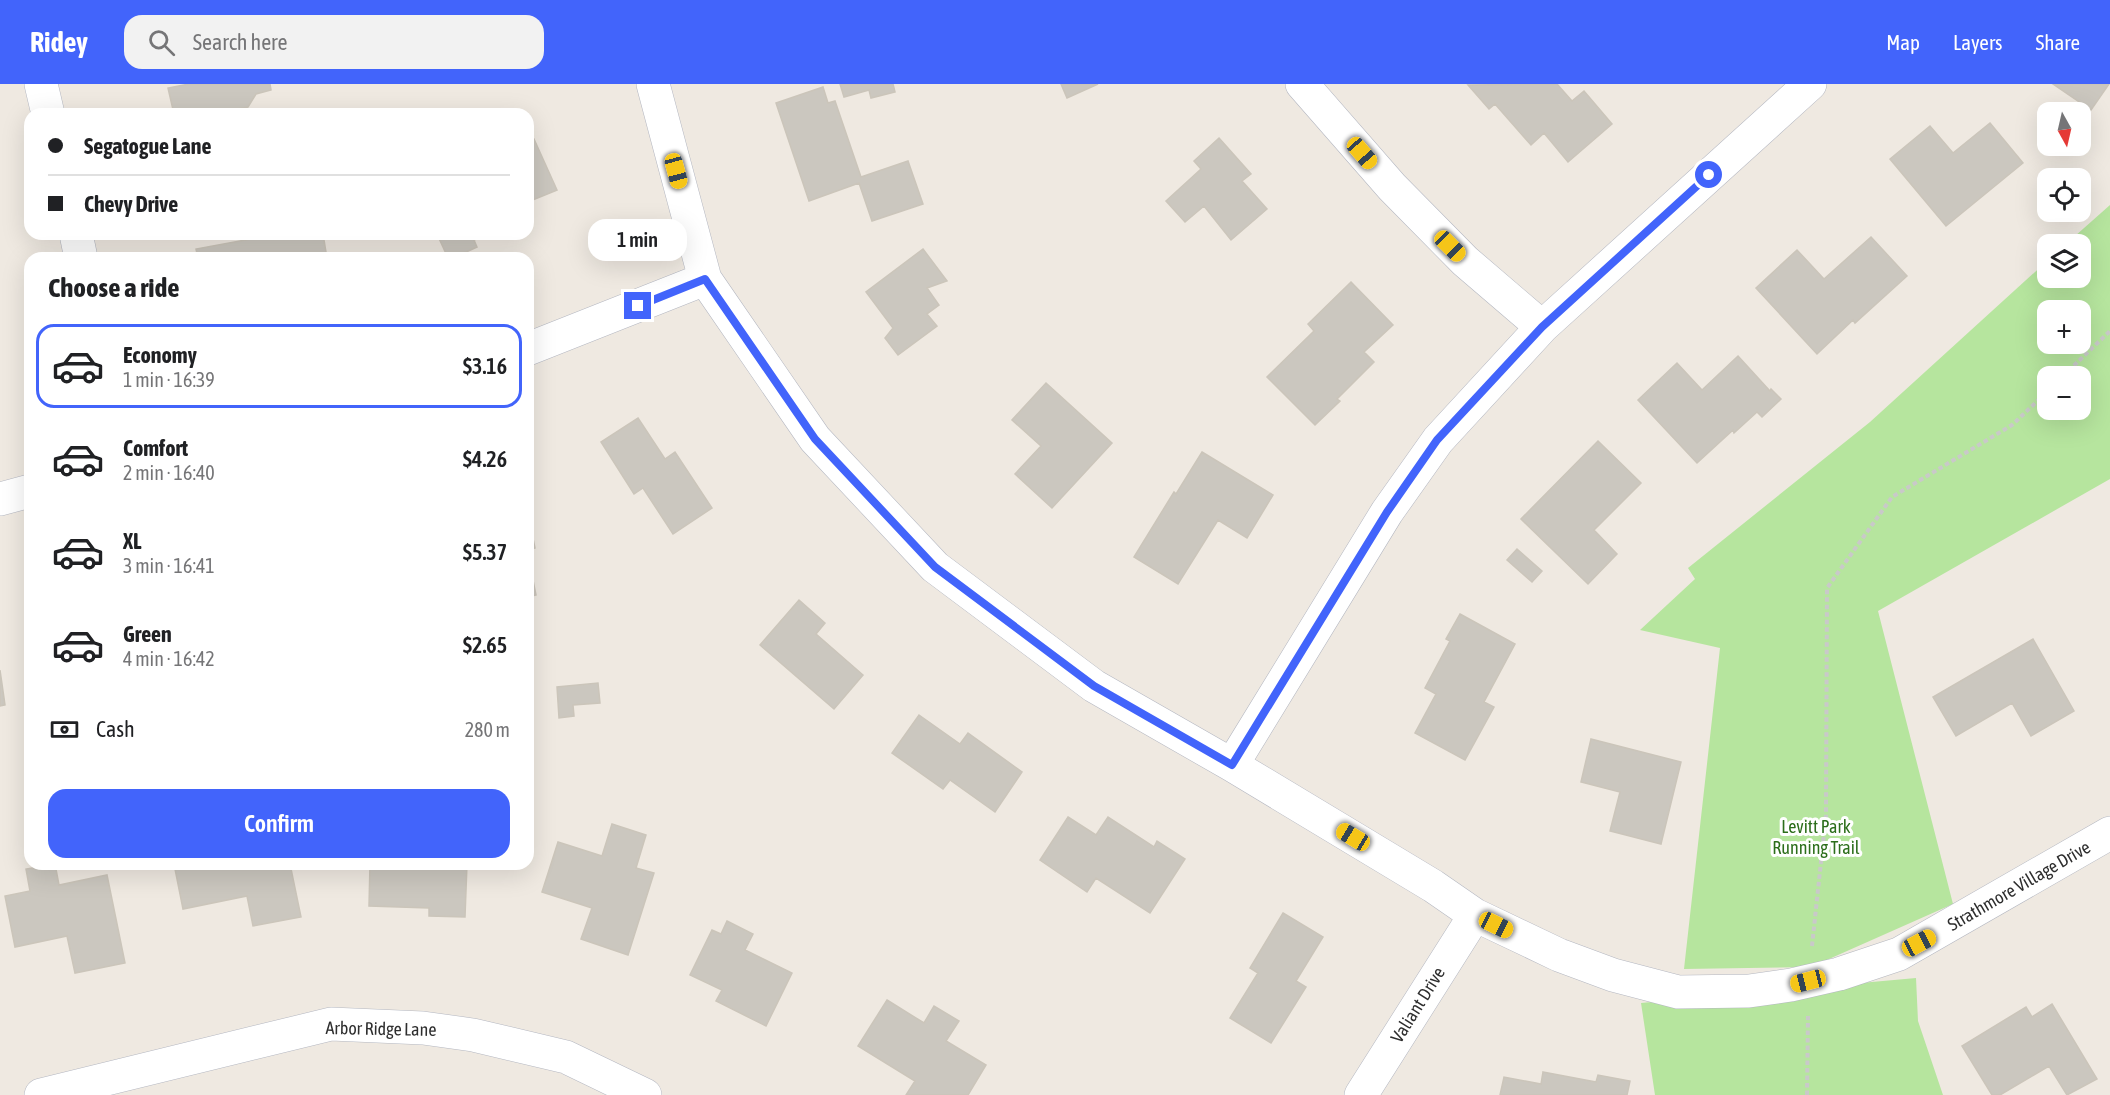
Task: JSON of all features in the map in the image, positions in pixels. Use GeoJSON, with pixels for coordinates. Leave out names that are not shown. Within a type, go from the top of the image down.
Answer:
{"type":"FeatureCollection","features":[{"type":"Feature","properties":{"kind":"street"},"geometry":{"type":"LineString","coordinates":[[41,84],[47,108]]}},
{"type":"Feature","properties":{"kind":"street","name":"Strathmore Village Drive"},"geometry":{"type":"LineString","coordinates":[[653,84],[705,279],[815,439],[935,567],[1094,686],[1232,765],[1433,886],[1475,915],[1560,955],[1612,975],[1678,992],[1749,991],[1839,974],[1899,954],[2110,833]]}},
{"type":"Feature","properties":{"kind":"street"},"geometry":{"type":"LineString","coordinates":[[1302,84],[1392,187],[1465,261],[1542,327]]}},
{"type":"Feature","properties":{"kind":"street"},"geometry":{"type":"LineString","coordinates":[[1232,765],[1387,512],[1437,440],[1542,327],[1810,84]]}},
{"type":"Feature","properties":{"kind":"street"},"geometry":{"type":"LineString","coordinates":[[534,347],[705,279]]}},
{"type":"Feature","properties":{"kind":"street"},"geometry":{"type":"LineString","coordinates":[[0,499],[24,493]]}},
{"type":"Feature","properties":{"kind":"street","name":"Valiant Drive"},"geometry":{"type":"LineString","coordinates":[[1361,1095],[1475,915]]}},
{"type":"Feature","properties":{"kind":"street","name":"Arbor Ridge Lane"},"geometry":{"type":"LineString","coordinates":[[41,1095],[331,1024],[423,1028],[473,1035],[566,1057],[645,1095]]}},
{"type":"Feature","properties":{"kind":"path"},"geometry":{"type":"LineString","coordinates":[[2073,366],[2110,331]]}},
{"type":"Feature","properties":{"kind":"path"},"geometry":{"type":"LineString","coordinates":[[1807,1095],[1808,981],[1826,815],[1827,588],[1892,497],[2012,425],[2037,401]]}},
{"type":"Feature","properties":{"kind":"green space","name":"Levitt Park Running Trail"},"geometry":{"type":"Polygon","coordinates":[[[2110,205],[2110,479],[1878,611],[1953,904],[1811,967],[1684,969],[1720,648],[1640,630],[1695,579],[1688,568],[1870,422],[2037,270],[2037,288],[2091,288],[2091,234],[2077,234],[2110,205]]]}},
{"type":"Feature","properties":{"kind":"green space"},"geometry":{"type":"Polygon","coordinates":[[[1916,978],[1918,1021],[1943,1095],[1655,1095],[1641,1003],[1916,978]]]}},
{"type":"Feature","properties":{"kind":"building"},"geometry":{"type":"Polygon","coordinates":[[[189,84],[270,84],[271,90],[256,94],[248,107],[243,108],[173,108],[168,88],[189,84]]]}},
{"type":"Feature","properties":{"kind":"building"},"geometry":{"type":"Polygon","coordinates":[[[840,84],[893,84],[895,92],[871,98],[869,90],[844,97],[840,84]]]}},
{"type":"Feature","properties":{"kind":"building"},"geometry":{"type":"Polygon","coordinates":[[[1061,84],[1098,84],[1067,98],[1061,84]]]}},
{"type":"Feature","properties":{"kind":"building"},"geometry":{"type":"Polygon","coordinates":[[[1557,84],[1572,101],[1584,91],[1612,124],[1568,162],[1544,133],[1531,145],[1495,104],[1489,109],[1468,85],[1557,84]]]}},
{"type":"Feature","properties":{"kind":"building"},"geometry":{"type":"Polygon","coordinates":[[[2053,84],[2109,84],[2091,110],[2091,102],[2079,102],[2053,84]]]}},
{"type":"Feature","properties":{"kind":"building"},"geometry":{"type":"Polygon","coordinates":[[[823,87],[828,103],[835,101],[861,177],[908,161],[923,204],[872,221],[859,183],[809,201],[776,103],[823,87]]]}},
{"type":"Feature","properties":{"kind":"building"},"geometry":{"type":"Polygon","coordinates":[[[1990,123],[2023,163],[1946,226],[1890,159],[1930,126],[1953,153],[1990,123]]]}},
{"type":"Feature","properties":{"kind":"building"},"geometry":{"type":"Polygon","coordinates":[[[1219,138],[1251,174],[1242,181],[1267,209],[1231,240],[1204,206],[1185,222],[1166,201],[1201,169],[1194,161],[1219,138]]]}},
{"type":"Feature","properties":{"kind":"building"},"geometry":{"type":"Polygon","coordinates":[[[534,139],[557,190],[534,200],[534,139]]]}},
{"type":"Feature","properties":{"kind":"building"},"geometry":{"type":"Polygon","coordinates":[[[1871,237],[1907,276],[1855,323],[1853,320],[1817,354],[1756,288],[1797,250],[1824,279],[1871,237]]]}},
{"type":"Feature","properties":{"kind":"building"},"geometry":{"type":"Polygon","coordinates":[[[245,240],[324,240],[326,252],[197,252],[196,249],[245,240]]]}},
{"type":"Feature","properties":{"kind":"building"},"geometry":{"type":"Polygon","coordinates":[[[440,240],[474,240],[477,247],[466,252],[445,252],[440,240]]]}},
{"type":"Feature","properties":{"kind":"building"},"geometry":{"type":"Polygon","coordinates":[[[923,249],[947,281],[927,288],[939,305],[927,314],[937,326],[898,355],[885,338],[893,328],[866,292],[923,249]]]}},
{"type":"Feature","properties":{"kind":"building"},"geometry":{"type":"Polygon","coordinates":[[[1351,282],[1393,325],[1364,352],[1374,362],[1337,399],[1340,401],[1315,425],[1267,377],[1314,331],[1308,324],[1351,282]]]}},
{"type":"Feature","properties":{"kind":"building"},"geometry":{"type":"Polygon","coordinates":[[[1738,356],[1770,391],[1771,389],[1781,399],[1762,417],[1757,412],[1734,433],[1733,430],[1697,463],[1638,400],[1677,363],[1702,390],[1738,356]]]}},
{"type":"Feature","properties":{"kind":"building"},"geometry":{"type":"Polygon","coordinates":[[[1046,383],[1112,443],[1052,508],[1015,474],[1041,446],[1012,420],[1046,383]]]}},
{"type":"Feature","properties":{"kind":"building"},"geometry":{"type":"Polygon","coordinates":[[[638,418],[665,459],[675,452],[712,508],[673,534],[643,488],[634,494],[601,442],[638,418]]]}},
{"type":"Feature","properties":{"kind":"building"},"geometry":{"type":"Polygon","coordinates":[[[1598,441],[1641,483],[1594,530],[1617,554],[1588,584],[1521,519],[1598,441]]]}},
{"type":"Feature","properties":{"kind":"building"},"geometry":{"type":"Polygon","coordinates":[[[1202,452],[1273,495],[1247,538],[1218,520],[1178,584],[1134,557],[1202,452]]]}},
{"type":"Feature","properties":{"kind":"building"},"geometry":{"type":"Polygon","coordinates":[[[1517,549],[1542,571],[1532,582],[1507,560],[1517,549]]]}},
{"type":"Feature","properties":{"kind":"building"},"geometry":{"type":"Polygon","coordinates":[[[799,600],[825,623],[816,634],[863,675],[834,709],[760,645],[799,600]]]}},
{"type":"Feature","properties":{"kind":"building"},"geometry":{"type":"Polygon","coordinates":[[[1460,614],[1515,644],[1484,702],[1494,707],[1465,760],[1415,733],[1436,694],[1425,688],[1450,641],[1446,639],[1460,614]]]}},
{"type":"Feature","properties":{"kind":"building"},"geometry":{"type":"Polygon","coordinates":[[[2033,639],[2074,711],[2031,736],[2012,703],[1956,736],[1933,697],[2033,639]]]}},
{"type":"Feature","properties":{"kind":"building"},"geometry":{"type":"Polygon","coordinates":[[[0,670],[5,705],[0,706],[0,670]]]}},
{"type":"Feature","properties":{"kind":"building"},"geometry":{"type":"Polygon","coordinates":[[[598,683],[600,703],[573,705],[574,716],[559,718],[557,687],[598,683]]]}},
{"type":"Feature","properties":{"kind":"building"},"geometry":{"type":"Polygon","coordinates":[[[919,715],[960,744],[968,733],[1022,772],[995,812],[950,780],[943,789],[892,753],[919,715]]]}},
{"type":"Feature","properties":{"kind":"building"},"geometry":{"type":"Polygon","coordinates":[[[1591,739],[1681,762],[1661,844],[1610,831],[1620,792],[1581,782],[1591,739]]]}},
{"type":"Feature","properties":{"kind":"building"},"geometry":{"type":"Polygon","coordinates":[[[1068,817],[1096,835],[1108,817],[1154,847],[1157,841],[1185,859],[1150,913],[1096,878],[1087,892],[1040,860],[1068,817]]]}},
{"type":"Feature","properties":{"kind":"building"},"geometry":{"type":"Polygon","coordinates":[[[612,824],[646,835],[636,868],[654,873],[628,955],[581,939],[592,908],[542,892],[558,842],[602,856],[612,824]]]}},
{"type":"Feature","properties":{"kind":"building"},"geometry":{"type":"Polygon","coordinates":[[[26,870],[56,870],[59,885],[107,875],[125,963],[75,973],[67,936],[15,947],[5,896],[30,891],[26,870]]]}},
{"type":"Feature","properties":{"kind":"building"},"geometry":{"type":"Polygon","coordinates":[[[175,870],[291,870],[301,917],[253,926],[247,896],[183,909],[175,870]]]}},
{"type":"Feature","properties":{"kind":"building"},"geometry":{"type":"Polygon","coordinates":[[[370,870],[467,870],[465,917],[429,916],[429,908],[369,906],[370,870]]]}},
{"type":"Feature","properties":{"kind":"building"},"geometry":{"type":"Polygon","coordinates":[[[1283,913],[1323,937],[1296,981],[1306,987],[1271,1043],[1230,1018],[1258,973],[1250,968],[1283,913]]]}},
{"type":"Feature","properties":{"kind":"building"},"geometry":{"type":"Polygon","coordinates":[[[727,921],[753,934],[745,950],[792,973],[766,1026],[716,1001],[722,990],[690,975],[712,930],[721,934],[727,921]]]}},
{"type":"Feature","properties":{"kind":"building"},"geometry":{"type":"Polygon","coordinates":[[[887,1000],[924,1023],[934,1006],[959,1021],[946,1041],[986,1065],[968,1095],[906,1095],[915,1081],[858,1046],[887,1000]]]}},
{"type":"Feature","properties":{"kind":"building"},"geometry":{"type":"Polygon","coordinates":[[[2052,1004],[2097,1079],[2067,1095],[2049,1066],[2000,1095],[1992,1095],[1962,1046],[2026,1007],[2032,1017],[2052,1004]]]}},
{"type":"Feature","properties":{"kind":"building"},"geometry":{"type":"Polygon","coordinates":[[[1543,1072],[1596,1082],[1598,1075],[1630,1081],[1627,1095],[1500,1095],[1504,1077],[1541,1084],[1543,1072]]]}},
{"type":"Feature","properties":{"kind":"route"},"geometry":{"type":"LineString","coordinates":[[638,306],[705,279],[815,439],[935,567],[1094,686],[1232,765],[1387,512],[1437,440],[1542,327],[1709,175]]}}]}
